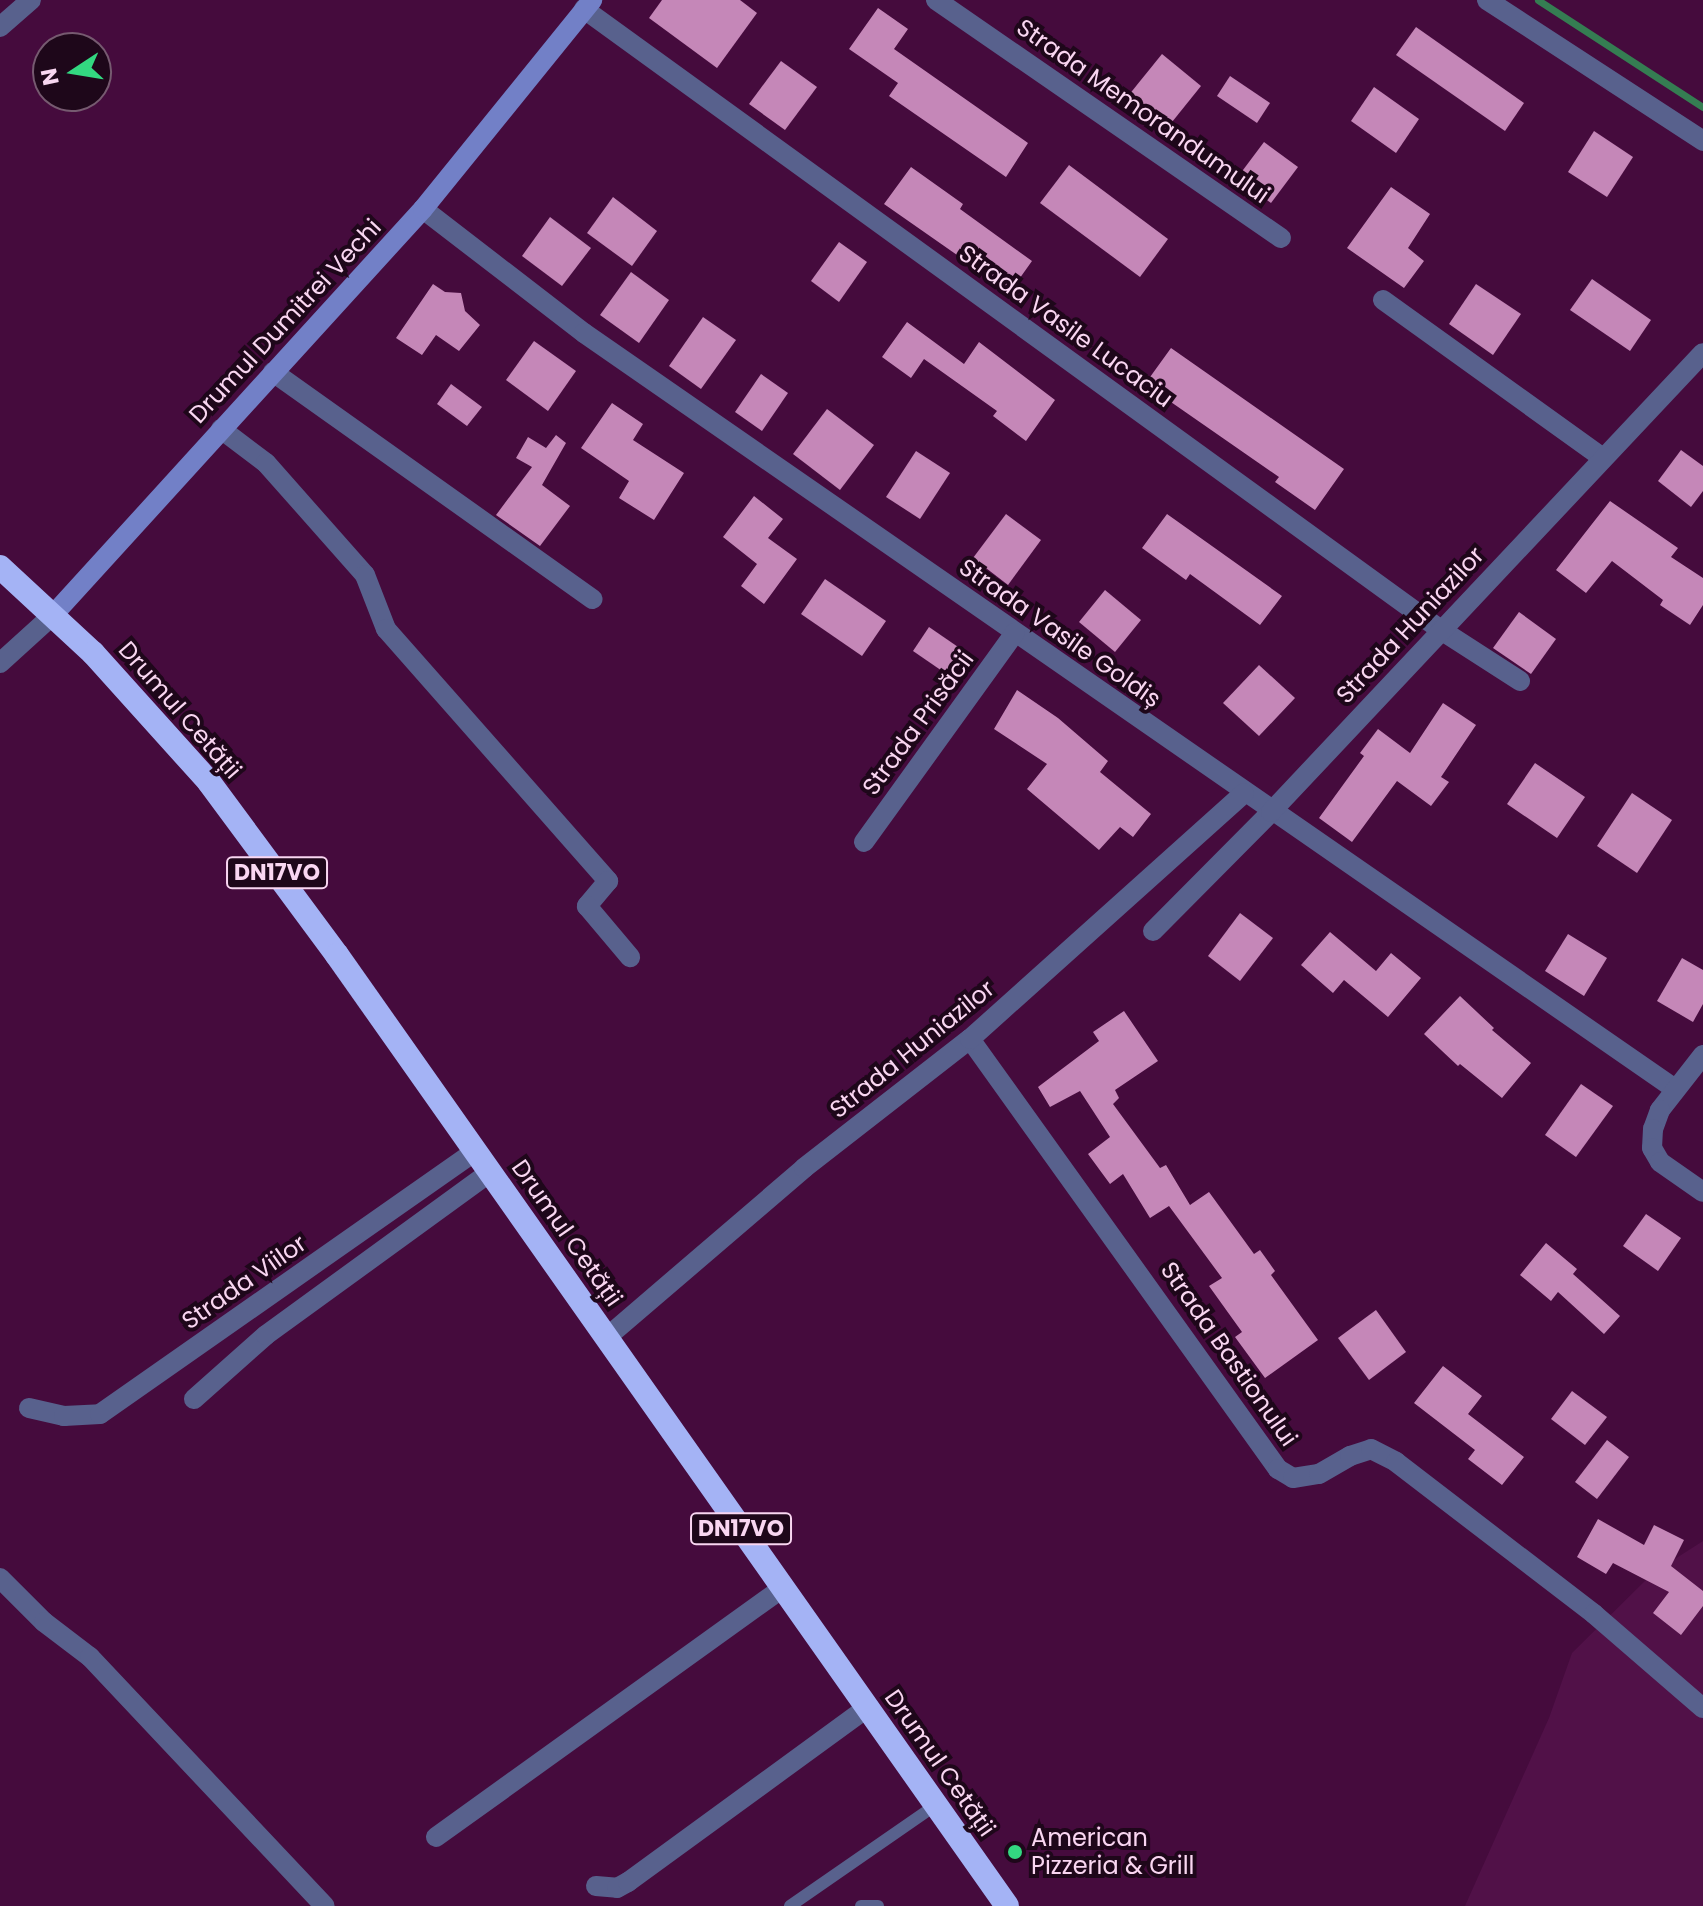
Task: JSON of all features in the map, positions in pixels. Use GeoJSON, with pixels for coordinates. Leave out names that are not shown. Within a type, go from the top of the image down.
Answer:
{"type":"FeatureCollection","features":[{"type":"Feature","properties":{"kind":"highway","name":"DN17VO"},"geometry":{"type":"LineString","coordinates":[[0,567],[53,615]]}},
{"type":"Feature","properties":{"kind":"highway","name":"Drumul Cetății"},"geometry":{"type":"LineString","coordinates":[[53,615],[93,653],[209,782],[337,955],[1007,1906]]}},
{"type":"Feature","properties":{"kind":"street"},"geometry":{"type":"LineString","coordinates":[[0,27],[31,0]]}},
{"type":"Feature","properties":{"kind":"street","name":"Strada Memorandumului"},"geometry":{"type":"LineString","coordinates":[[936,0],[1281,238]]}},
{"type":"Feature","properties":{"kind":"street"},"geometry":{"type":"LineString","coordinates":[[1487,0],[1703,141]]}},
{"type":"Feature","properties":{"kind":"street","name":"Drumul Dumitrei Vechi"},"geometry":{"type":"LineString","coordinates":[[0,663],[53,615],[423,209],[588,5]]}},
{"type":"Feature","properties":{"kind":"street","name":"Strada Vasile Lucaciu"},"geometry":{"type":"LineString","coordinates":[[588,5],[1441,630],[1520,681]]}},
{"type":"Feature","properties":{"kind":"street","name":"Strada Vasile Goldiș"},"geometry":{"type":"LineString","coordinates":[[423,209],[584,333],[1271,812],[1675,1089]]}},
{"type":"Feature","properties":{"kind":"street"},"geometry":{"type":"LineString","coordinates":[[1383,300],[1603,458]]}},
{"type":"Feature","properties":{"kind":"street","name":"Strada Huniazilor"},"geometry":{"type":"LineString","coordinates":[[1153,931],[1271,812],[1703,353]]}},
{"type":"Feature","properties":{"kind":"street"},"geometry":{"type":"LineString","coordinates":[[273,372],[592,599]]}},
{"type":"Feature","properties":{"kind":"street"},"geometry":{"type":"LineString","coordinates":[[221,429],[266,463],[365,575],[386,629],[608,881],[587,906],[630,957]]}},
{"type":"Feature","properties":{"kind":"street","name":"Strada Prisăcii"},"geometry":{"type":"LineString","coordinates":[[864,842],[1015,633]]}},
{"type":"Feature","properties":{"kind":"street","name":"Strada Huniazilor"},"geometry":{"type":"LineString","coordinates":[[606,1338],[804,1168],[970,1039],[1244,793]]}},
{"type":"Feature","properties":{"kind":"street","name":"Strada Bastionului"},"geometry":{"type":"LineString","coordinates":[[970,1039],[1278,1469],[1293,1478],[1319,1474],[1350,1456],[1371,1449],[1396,1462],[1594,1614],[1703,1708]]}},
{"type":"Feature","properties":{"kind":"street"},"geometry":{"type":"LineString","coordinates":[[1703,1055],[1675,1089],[1656,1119],[1652,1148],[1660,1162],[1703,1192]]}},
{"type":"Feature","properties":{"kind":"street","name":"Strada Viilor"},"geometry":{"type":"LineString","coordinates":[[29,1408],[64,1416],[100,1414],[475,1151]]}},
{"type":"Feature","properties":{"kind":"street"},"geometry":{"type":"LineString","coordinates":[[194,1399],[266,1335],[490,1172]]}},
{"type":"Feature","properties":{"kind":"street"},"geometry":{"type":"LineString","coordinates":[[0,1578],[44,1622],[90,1657],[325,1906]]}},
{"type":"Feature","properties":{"kind":"street"},"geometry":{"type":"LineString","coordinates":[[436,1837],[783,1588]]}},
{"type":"Feature","properties":{"kind":"street"},"geometry":{"type":"LineString","coordinates":[[596,1886],[617,1888],[628,1882],[867,1708]]}},
{"type":"Feature","properties":{"kind":"lane"},"geometry":{"type":"LineString","coordinates":[[790,1906],[936,1805]]}},
{"type":"Feature","properties":{"kind":"lane"},"geometry":{"type":"LineString","coordinates":[[861,1906],[878,1906]]}},
{"type":"Feature","properties":{"kind":"shaded area"},"geometry":{"type":"Polygon","coordinates":[[[1703,1541],[1703,1906],[1465,1906],[1549,1718],[1572,1653],[1653,1573],[1703,1541]]]}},
{"type":"Feature","properties":{"kind":"building"},"geometry":{"type":"Polygon","coordinates":[[[662,0],[740,0],[757,13],[717,68],[649,18],[662,0]]]}},
{"type":"Feature","properties":{"kind":"building"},"geometry":{"type":"Polygon","coordinates":[[[878,8],[908,29],[894,49],[1028,143],[1006,177],[889,96],[898,83],[849,49],[878,8]]]}},
{"type":"Feature","properties":{"kind":"building"},"geometry":{"type":"Polygon","coordinates":[[[1416,27],[1524,103],[1505,131],[1396,55],[1416,27]]]}},
{"type":"Feature","properties":{"kind":"building"},"geometry":{"type":"Polygon","coordinates":[[[1162,54],[1201,86],[1168,127],[1128,96],[1162,54]]]}},
{"type":"Feature","properties":{"kind":"building"},"geometry":{"type":"Polygon","coordinates":[[[781,61],[817,87],[785,130],[749,104],[781,61]]]}},
{"type":"Feature","properties":{"kind":"building"},"geometry":{"type":"Polygon","coordinates":[[[1230,76],[1270,103],[1257,123],[1217,96],[1230,76]]]}},
{"type":"Feature","properties":{"kind":"building"},"geometry":{"type":"Polygon","coordinates":[[[1374,87],[1419,119],[1396,153],[1351,121],[1374,87]]]}},
{"type":"Feature","properties":{"kind":"building"},"geometry":{"type":"Polygon","coordinates":[[[1594,131],[1633,157],[1607,197],[1568,172],[1594,131]]]}},
{"type":"Feature","properties":{"kind":"building"},"geometry":{"type":"Polygon","coordinates":[[[1264,142],[1298,167],[1271,203],[1237,178],[1264,142]]]}},
{"type":"Feature","properties":{"kind":"building"},"geometry":{"type":"Polygon","coordinates":[[[1069,165],[1168,239],[1140,277],[1040,203],[1069,165]]]}},
{"type":"Feature","properties":{"kind":"building"},"geometry":{"type":"Polygon","coordinates":[[[911,167],[963,204],[960,209],[1032,261],[1010,292],[884,204],[911,167]]]}},
{"type":"Feature","properties":{"kind":"building"},"geometry":{"type":"Polygon","coordinates":[[[1391,187],[1430,214],[1408,248],[1424,261],[1404,288],[1347,248],[1391,187]]]}},
{"type":"Feature","properties":{"kind":"building"},"geometry":{"type":"Polygon","coordinates":[[[613,197],[657,231],[632,266],[587,233],[613,197]]]}},
{"type":"Feature","properties":{"kind":"building"},"geometry":{"type":"Polygon","coordinates":[[[550,217],[591,248],[562,286],[522,256],[550,217]]]}},
{"type":"Feature","properties":{"kind":"building"},"geometry":{"type":"Polygon","coordinates":[[[839,242],[867,262],[839,302],[811,281],[839,242]]]}},
{"type":"Feature","properties":{"kind":"building"},"geometry":{"type":"Polygon","coordinates":[[[631,272],[669,300],[639,343],[600,315],[631,272]]]}},
{"type":"Feature","properties":{"kind":"building"},"geometry":{"type":"Polygon","coordinates":[[[1592,279],[1651,320],[1630,351],[1570,310],[1592,279]]]}},
{"type":"Feature","properties":{"kind":"building"},"geometry":{"type":"Polygon","coordinates":[[[433,284],[445,292],[461,293],[465,311],[480,325],[459,351],[436,335],[422,355],[396,338],[433,284]]]}},
{"type":"Feature","properties":{"kind":"building"},"geometry":{"type":"Polygon","coordinates":[[[1476,284],[1521,314],[1493,355],[1449,324],[1476,284]]]}},
{"type":"Feature","properties":{"kind":"building"},"geometry":{"type":"Polygon","coordinates":[[[703,317],[736,340],[701,389],[669,366],[703,317]]]}},
{"type":"Feature","properties":{"kind":"building"},"geometry":{"type":"Polygon","coordinates":[[[907,322],[964,364],[979,342],[1055,400],[1026,441],[993,416],[997,411],[924,359],[911,378],[882,357],[907,322]]]}},
{"type":"Feature","properties":{"kind":"building"},"geometry":{"type":"Polygon","coordinates":[[[534,341],[576,371],[548,411],[506,380],[534,341]]]}},
{"type":"Feature","properties":{"kind":"building"},"geometry":{"type":"Polygon","coordinates":[[[1171,348],[1344,469],[1315,510],[1275,482],[1279,477],[1145,384],[1171,348]]]}},
{"type":"Feature","properties":{"kind":"building"},"geometry":{"type":"Polygon","coordinates":[[[761,374],[788,393],[762,431],[735,412],[761,374]]]}},
{"type":"Feature","properties":{"kind":"building"},"geometry":{"type":"Polygon","coordinates":[[[451,384],[482,407],[467,426],[437,404],[451,384]]]}},
{"type":"Feature","properties":{"kind":"building"},"geometry":{"type":"Polygon","coordinates":[[[612,403],[643,424],[633,440],[684,473],[654,520],[619,498],[629,481],[581,448],[612,403]]]}},
{"type":"Feature","properties":{"kind":"building"},"geometry":{"type":"Polygon","coordinates":[[[827,409],[874,445],[840,490],[793,454],[827,409]]]}},
{"type":"Feature","properties":{"kind":"building"},"geometry":{"type":"Polygon","coordinates":[[[556,435],[566,443],[542,485],[570,506],[540,546],[496,515],[532,467],[516,458],[528,437],[546,448],[556,435]]]}},
{"type":"Feature","properties":{"kind":"building"},"geometry":{"type":"Polygon","coordinates":[[[1681,450],[1703,466],[1703,491],[1691,507],[1658,481],[1681,450]]]}},
{"type":"Feature","properties":{"kind":"building"},"geometry":{"type":"Polygon","coordinates":[[[916,451],[950,473],[920,519],[886,497],[916,451]]]}},
{"type":"Feature","properties":{"kind":"building"},"geometry":{"type":"Polygon","coordinates":[[[754,496],[783,519],[768,538],[797,559],[764,604],[741,586],[757,564],[723,537],[754,496]]]}},
{"type":"Feature","properties":{"kind":"building"},"geometry":{"type":"Polygon","coordinates":[[[1610,501],[1678,548],[1671,557],[1703,578],[1703,605],[1690,625],[1660,605],[1663,600],[1612,561],[1586,593],[1556,570],[1610,501]]]}},
{"type":"Feature","properties":{"kind":"building"},"geometry":{"type":"Polygon","coordinates":[[[1006,514],[1041,540],[1008,585],[973,558],[1006,514]]]}},
{"type":"Feature","properties":{"kind":"building"},"geometry":{"type":"Polygon","coordinates":[[[1167,514],[1282,596],[1260,625],[1190,574],[1186,580],[1142,548],[1167,514]]]}},
{"type":"Feature","properties":{"kind":"building"},"geometry":{"type":"Polygon","coordinates":[[[825,579],[886,621],[862,656],[801,614],[825,579]]]}},
{"type":"Feature","properties":{"kind":"building"},"geometry":{"type":"Polygon","coordinates":[[[1105,590],[1141,620],[1115,652],[1079,622],[1105,590]]]}},
{"type":"Feature","properties":{"kind":"building"},"geometry":{"type":"Polygon","coordinates":[[[1519,612],[1556,639],[1531,674],[1493,648],[1519,612]]]}},
{"type":"Feature","properties":{"kind":"building"},"geometry":{"type":"Polygon","coordinates":[[[929,627],[961,649],[945,673],[913,651],[929,627]]]}},
{"type":"Feature","properties":{"kind":"building"},"geometry":{"type":"Polygon","coordinates":[[[1259,665],[1295,698],[1259,736],[1223,703],[1259,665]]]}},
{"type":"Feature","properties":{"kind":"building"},"geometry":{"type":"Polygon","coordinates":[[[1017,690],[1058,718],[1108,761],[1100,772],[1151,814],[1133,837],[1120,827],[1099,850],[1027,789],[1047,764],[994,729],[1017,690]]]}},
{"type":"Feature","properties":{"kind":"building"},"geometry":{"type":"Polygon","coordinates":[[[1443,703],[1476,725],[1441,777],[1449,782],[1431,806],[1397,781],[1352,842],[1319,818],[1364,756],[1360,753],[1378,729],[1410,753],[1443,703]]]}},
{"type":"Feature","properties":{"kind":"building"},"geometry":{"type":"Polygon","coordinates":[[[1535,763],[1585,797],[1557,838],[1507,804],[1535,763]]]}},
{"type":"Feature","properties":{"kind":"building"},"geometry":{"type":"Polygon","coordinates":[[[1632,793],[1672,820],[1637,873],[1597,846],[1632,793]]]}},
{"type":"Feature","properties":{"kind":"building"},"geometry":{"type":"Polygon","coordinates":[[[1240,913],[1273,938],[1240,981],[1208,956],[1240,913]]]}},
{"type":"Feature","properties":{"kind":"building"},"geometry":{"type":"Polygon","coordinates":[[[1330,932],[1376,971],[1391,953],[1421,978],[1388,1017],[1344,980],[1333,993],[1301,965],[1330,932]]]}},
{"type":"Feature","properties":{"kind":"building"},"geometry":{"type":"Polygon","coordinates":[[[1568,934],[1607,958],[1584,996],[1545,971],[1568,934]]]}},
{"type":"Feature","properties":{"kind":"building"},"geometry":{"type":"Polygon","coordinates":[[[1682,958],[1703,970],[1703,1004],[1693,1022],[1657,1001],[1682,958]]]}},
{"type":"Feature","properties":{"kind":"building"},"geometry":{"type":"Polygon","coordinates":[[[1460,996],[1494,1028],[1492,1030],[1531,1063],[1502,1098],[1460,1064],[1458,1066],[1424,1034],[1460,996]]]}},
{"type":"Feature","properties":{"kind":"building"},"geometry":{"type":"Polygon","coordinates":[[[1124,1011],[1158,1061],[1115,1090],[1119,1098],[1113,1104],[1160,1168],[1166,1165],[1190,1205],[1209,1192],[1254,1254],[1260,1250],[1275,1271],[1271,1275],[1318,1340],[1265,1378],[1235,1337],[1242,1332],[1209,1286],[1222,1278],[1169,1206],[1150,1218],[1123,1174],[1110,1184],[1088,1154],[1110,1137],[1080,1091],[1050,1107],[1038,1087],[1099,1041],[1093,1032],[1124,1011]]]}},
{"type":"Feature","properties":{"kind":"building"},"geometry":{"type":"Polygon","coordinates":[[[1581,1084],[1613,1106],[1576,1157],[1545,1135],[1581,1084]]]}},
{"type":"Feature","properties":{"kind":"building"},"geometry":{"type":"Polygon","coordinates":[[[1646,1214],[1681,1238],[1658,1271],[1623,1246],[1646,1214]]]}},
{"type":"Feature","properties":{"kind":"building"},"geometry":{"type":"Polygon","coordinates":[[[1546,1243],[1577,1269],[1573,1274],[1620,1316],[1604,1334],[1558,1292],[1551,1301],[1520,1275],[1546,1243]]]}},
{"type":"Feature","properties":{"kind":"building"},"geometry":{"type":"Polygon","coordinates":[[[1376,1310],[1406,1352],[1369,1380],[1338,1338],[1376,1310]]]}},
{"type":"Feature","properties":{"kind":"building"},"geometry":{"type":"Polygon","coordinates":[[[1443,1366],[1482,1396],[1468,1414],[1524,1457],[1502,1485],[1468,1459],[1475,1450],[1414,1403],[1443,1366]]]}},
{"type":"Feature","properties":{"kind":"building"},"geometry":{"type":"Polygon","coordinates":[[[1572,1391],[1607,1417],[1585,1445],[1551,1419],[1572,1391]]]}},
{"type":"Feature","properties":{"kind":"building"},"geometry":{"type":"Polygon","coordinates":[[[1607,1440],[1629,1457],[1597,1499],[1575,1482],[1607,1440]]]}},
{"type":"Feature","properties":{"kind":"building"},"geometry":{"type":"Polygon","coordinates":[[[1598,1519],[1644,1545],[1654,1525],[1684,1540],[1671,1566],[1703,1591],[1703,1606],[1681,1635],[1653,1613],[1669,1592],[1613,1563],[1606,1574],[1577,1557],[1598,1519]]]}},
{"type":"Feature","properties":{"kind":"waterway"},"geometry":{"type":"LineString","coordinates":[[1538,0],[1703,107]]}},
{"type":"Feature","properties":{"kind":"place","name":"American Pizzeria & Grill"},"geometry":{"type":"Point","coordinates":[1015,1852]}}]}
